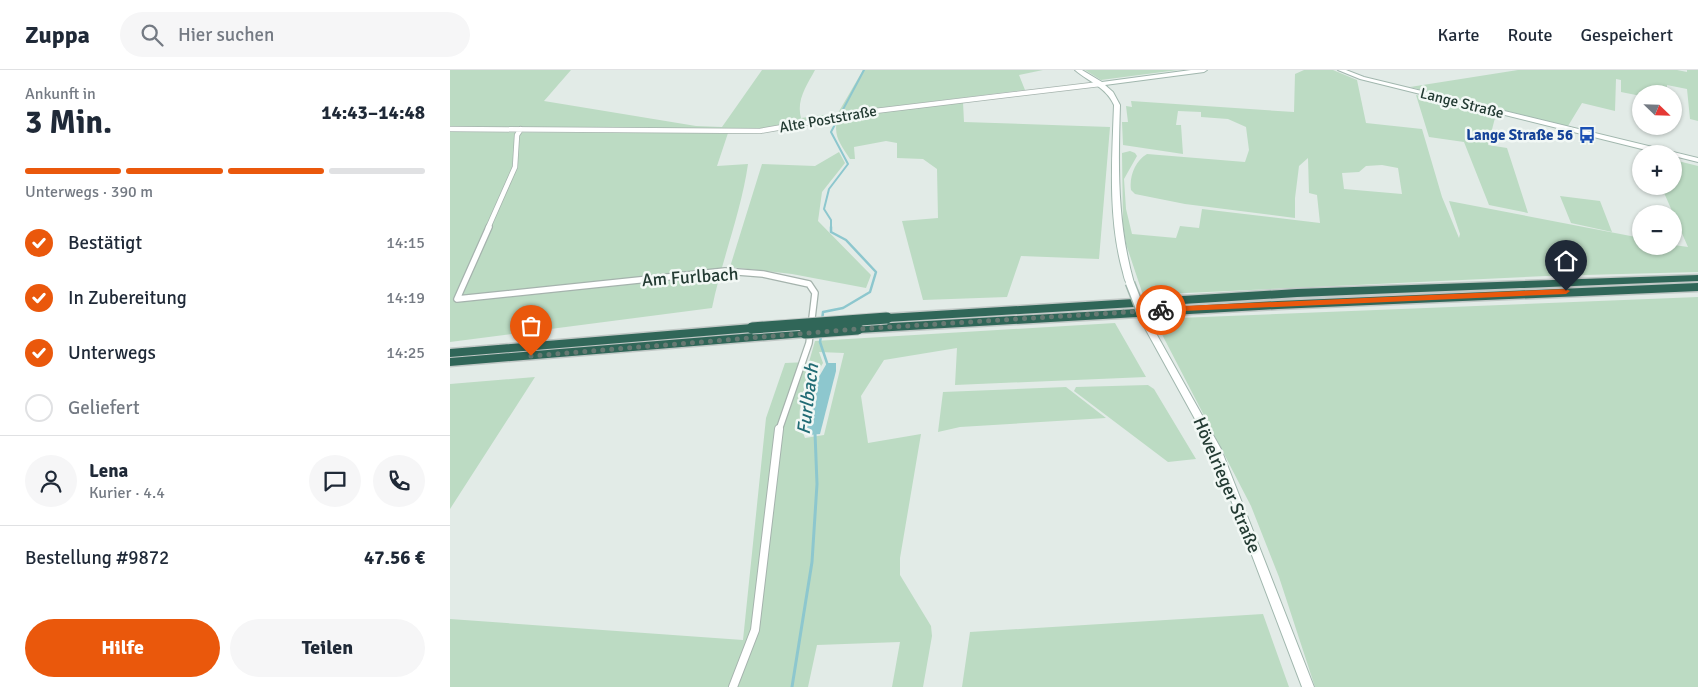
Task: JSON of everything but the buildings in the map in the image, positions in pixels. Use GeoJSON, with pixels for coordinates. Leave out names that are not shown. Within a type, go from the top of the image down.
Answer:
{"type":"FeatureCollection","features":[{"type":"Feature","properties":{"kind":"highway"},"geometry":{"type":"LineString","coordinates":[[450,353],[887,318],[1297,293],[1698,278]]}},
{"type":"Feature","properties":{"kind":"highway"},"geometry":{"type":"LineString","coordinates":[[450,362],[858,329],[1174,309],[1434,296],[1698,287]]}},
{"type":"Feature","properties":{"kind":"main road","name":"Hövelrieger Straße"},"geometry":{"type":"LineString","coordinates":[[1078,70],[1112,94],[1117,105],[1115,206],[1120,244],[1130,283],[1145,321],[1216,449],[1244,517],[1308,687]]}},
{"type":"Feature","properties":{"kind":"main road","name":"Alte Poststraße"},"geometry":{"type":"LineString","coordinates":[[1100,84],[1204,70]]}},
{"type":"Feature","properties":{"kind":"main road","name":"Lange Straße"},"geometry":{"type":"LineString","coordinates":[[1341,70],[1362,78],[1635,145]]}},
{"type":"Feature","properties":{"kind":"main road","name":"Lange Straße"},"geometry":{"type":"LineString","coordinates":[[1682,156],[1698,160]]}},
{"type":"Feature","properties":{"kind":"street","name":"Alte Poststraße"},"geometry":{"type":"LineString","coordinates":[[450,129],[760,131],[843,116],[1100,84]]}},
{"type":"Feature","properties":{"kind":"street","name":"Am Furlbach"},"geometry":{"type":"LineString","coordinates":[[520,129],[517,135],[514,168],[509,182],[457,299],[725,271],[788,277],[809,284],[815,293],[809,343],[779,429],[755,630],[733,687]]}},
{"type":"Feature","properties":{"kind":"green space"},"geometry":{"type":"Polygon","coordinates":[[[450,70],[571,70],[544,101],[696,126],[722,127],[762,70],[815,70],[801,99],[801,118],[838,113],[863,70],[1043,70],[1019,75],[1025,90],[855,111],[760,129],[450,128],[450,70]]]}},
{"type":"Feature","properties":{"kind":"green space"},"geometry":{"type":"Polygon","coordinates":[[[1085,70],[1178,70],[1101,80],[1085,70]]]}},
{"type":"Feature","properties":{"kind":"green space"},"geometry":{"type":"Polygon","coordinates":[[[1304,70],[1333,70],[1357,80],[1366,123],[1422,129],[1442,197],[1459,238],[1460,234],[1449,201],[1632,236],[1632,255],[1682,255],[1682,246],[1688,247],[1682,233],[1682,205],[1669,205],[1665,195],[1682,195],[1682,162],[1698,166],[1698,272],[1546,276],[1143,295],[1126,244],[1123,225],[1122,153],[1130,151],[1137,156],[1124,179],[1126,209],[1132,234],[1176,238],[1180,226],[1199,228],[1202,209],[1320,223],[1317,195],[1309,193],[1308,158],[1299,166],[1295,198],[1295,218],[1185,204],[1135,194],[1131,190],[1132,175],[1136,165],[1147,154],[1245,162],[1249,150],[1246,127],[1228,119],[1201,117],[1201,112],[1178,111],[1176,125],[1181,125],[1183,154],[1123,145],[1122,122],[1128,122],[1126,106],[1132,107],[1131,101],[1294,112],[1295,74],[1304,70]],[[1382,165],[1366,166],[1359,172],[1342,173],[1344,189],[1402,194],[1398,168],[1382,165]]]}},
{"type":"Feature","properties":{"kind":"green space"},"geometry":{"type":"Polygon","coordinates":[[[1518,70],[1677,70],[1687,72],[1687,70],[1698,70],[1698,121],[1690,119],[1687,89],[1682,88],[1682,85],[1632,85],[1632,94],[1621,92],[1621,80],[1616,79],[1615,111],[1582,103],[1568,126],[1410,87],[1518,70]]]}},
{"type":"Feature","properties":{"kind":"green space"},"geometry":{"type":"Polygon","coordinates":[[[1416,95],[1496,114],[1488,145],[1507,148],[1528,213],[1489,205],[1464,142],[1429,137],[1416,95]]]}},
{"type":"Feature","properties":{"kind":"green space"},"geometry":{"type":"Polygon","coordinates":[[[963,102],[964,122],[1110,127],[1099,259],[1021,256],[1007,297],[923,300],[902,221],[938,218],[937,169],[923,159],[897,158],[897,143],[886,141],[854,147],[855,159],[850,159],[838,140],[836,124],[838,118],[963,102]]]}},
{"type":"Feature","properties":{"kind":"green space"},"geometry":{"type":"Polygon","coordinates":[[[450,132],[728,133],[717,166],[748,164],[741,200],[712,308],[450,342],[450,132]]]}},
{"type":"Feature","properties":{"kind":"green space"},"geometry":{"type":"Polygon","coordinates":[[[839,152],[845,163],[822,192],[818,221],[871,275],[866,288],[792,274],[730,267],[762,164],[815,166],[839,152]]]}},
{"type":"Feature","properties":{"kind":"green space"},"geometry":{"type":"Polygon","coordinates":[[[1560,196],[1600,201],[1612,232],[1571,223],[1560,196]]]}},
{"type":"Feature","properties":{"kind":"green space"},"geometry":{"type":"Polygon","coordinates":[[[1698,297],[1698,687],[1315,687],[1279,577],[1251,506],[1154,319],[1698,297]]]}},
{"type":"Feature","properties":{"kind":"green space"},"geometry":{"type":"Polygon","coordinates":[[[1115,323],[1146,377],[955,385],[957,348],[884,360],[861,396],[868,443],[921,434],[900,558],[900,575],[931,626],[932,636],[923,687],[892,687],[900,642],[817,645],[808,687],[450,687],[450,619],[743,640],[766,418],[785,363],[809,362],[815,341],[1115,323]],[[819,352],[823,363],[800,407],[801,426],[805,438],[824,435],[844,353],[819,352]]]}},
{"type":"Feature","properties":{"kind":"green space"},"geometry":{"type":"Polygon","coordinates":[[[535,377],[450,509],[450,384],[535,377]]]}},
{"type":"Feature","properties":{"kind":"green space"},"geometry":{"type":"Polygon","coordinates":[[[1148,385],[1154,389],[1196,459],[1168,462],[1074,391],[1076,387],[1148,385]]]}},
{"type":"Feature","properties":{"kind":"green space"},"geometry":{"type":"Polygon","coordinates":[[[1066,387],[1106,418],[960,427],[938,432],[943,392],[1066,387]]]}},
{"type":"Feature","properties":{"kind":"green space"},"geometry":{"type":"Polygon","coordinates":[[[1263,614],[1289,687],[962,687],[970,632],[1263,614]]]}},
{"type":"Feature","properties":{"kind":"water"},"geometry":{"type":"Polygon","coordinates":[[[827,363],[836,363],[836,371],[820,434],[808,435],[802,417],[802,406],[827,363]]]}},
{"type":"Feature","properties":{"kind":"waterway","name":"Furlbach"},"geometry":{"type":"LineString","coordinates":[[822,321],[823,312],[843,308],[870,292],[876,272],[846,240],[831,232],[831,220],[824,209],[829,189],[848,164],[831,132],[864,70]]}},
{"type":"Feature","properties":{"kind":"waterway","name":"Furlbach"},"geometry":{"type":"LineString","coordinates":[[821,336],[820,342],[828,366]]}},
{"type":"Feature","properties":{"kind":"waterway","name":"Furlbach"},"geometry":{"type":"LineString","coordinates":[[792,687],[812,562],[817,484],[815,433]]}},
{"type":"Feature","properties":{"kind":"way so far"},"geometry":{"type":"LineString","coordinates":[[531,356],[858,329],[1161,310]]}},
{"type":"Feature","properties":{"kind":"place","name":"Lange Straße 56"},"geometry":{"type":"Point","coordinates":[1587,135]}},
{"type":"Feature","properties":{"kind":"route"},"geometry":{"type":"LineString","coordinates":[[1161,310],[1566,291]]}}]}
